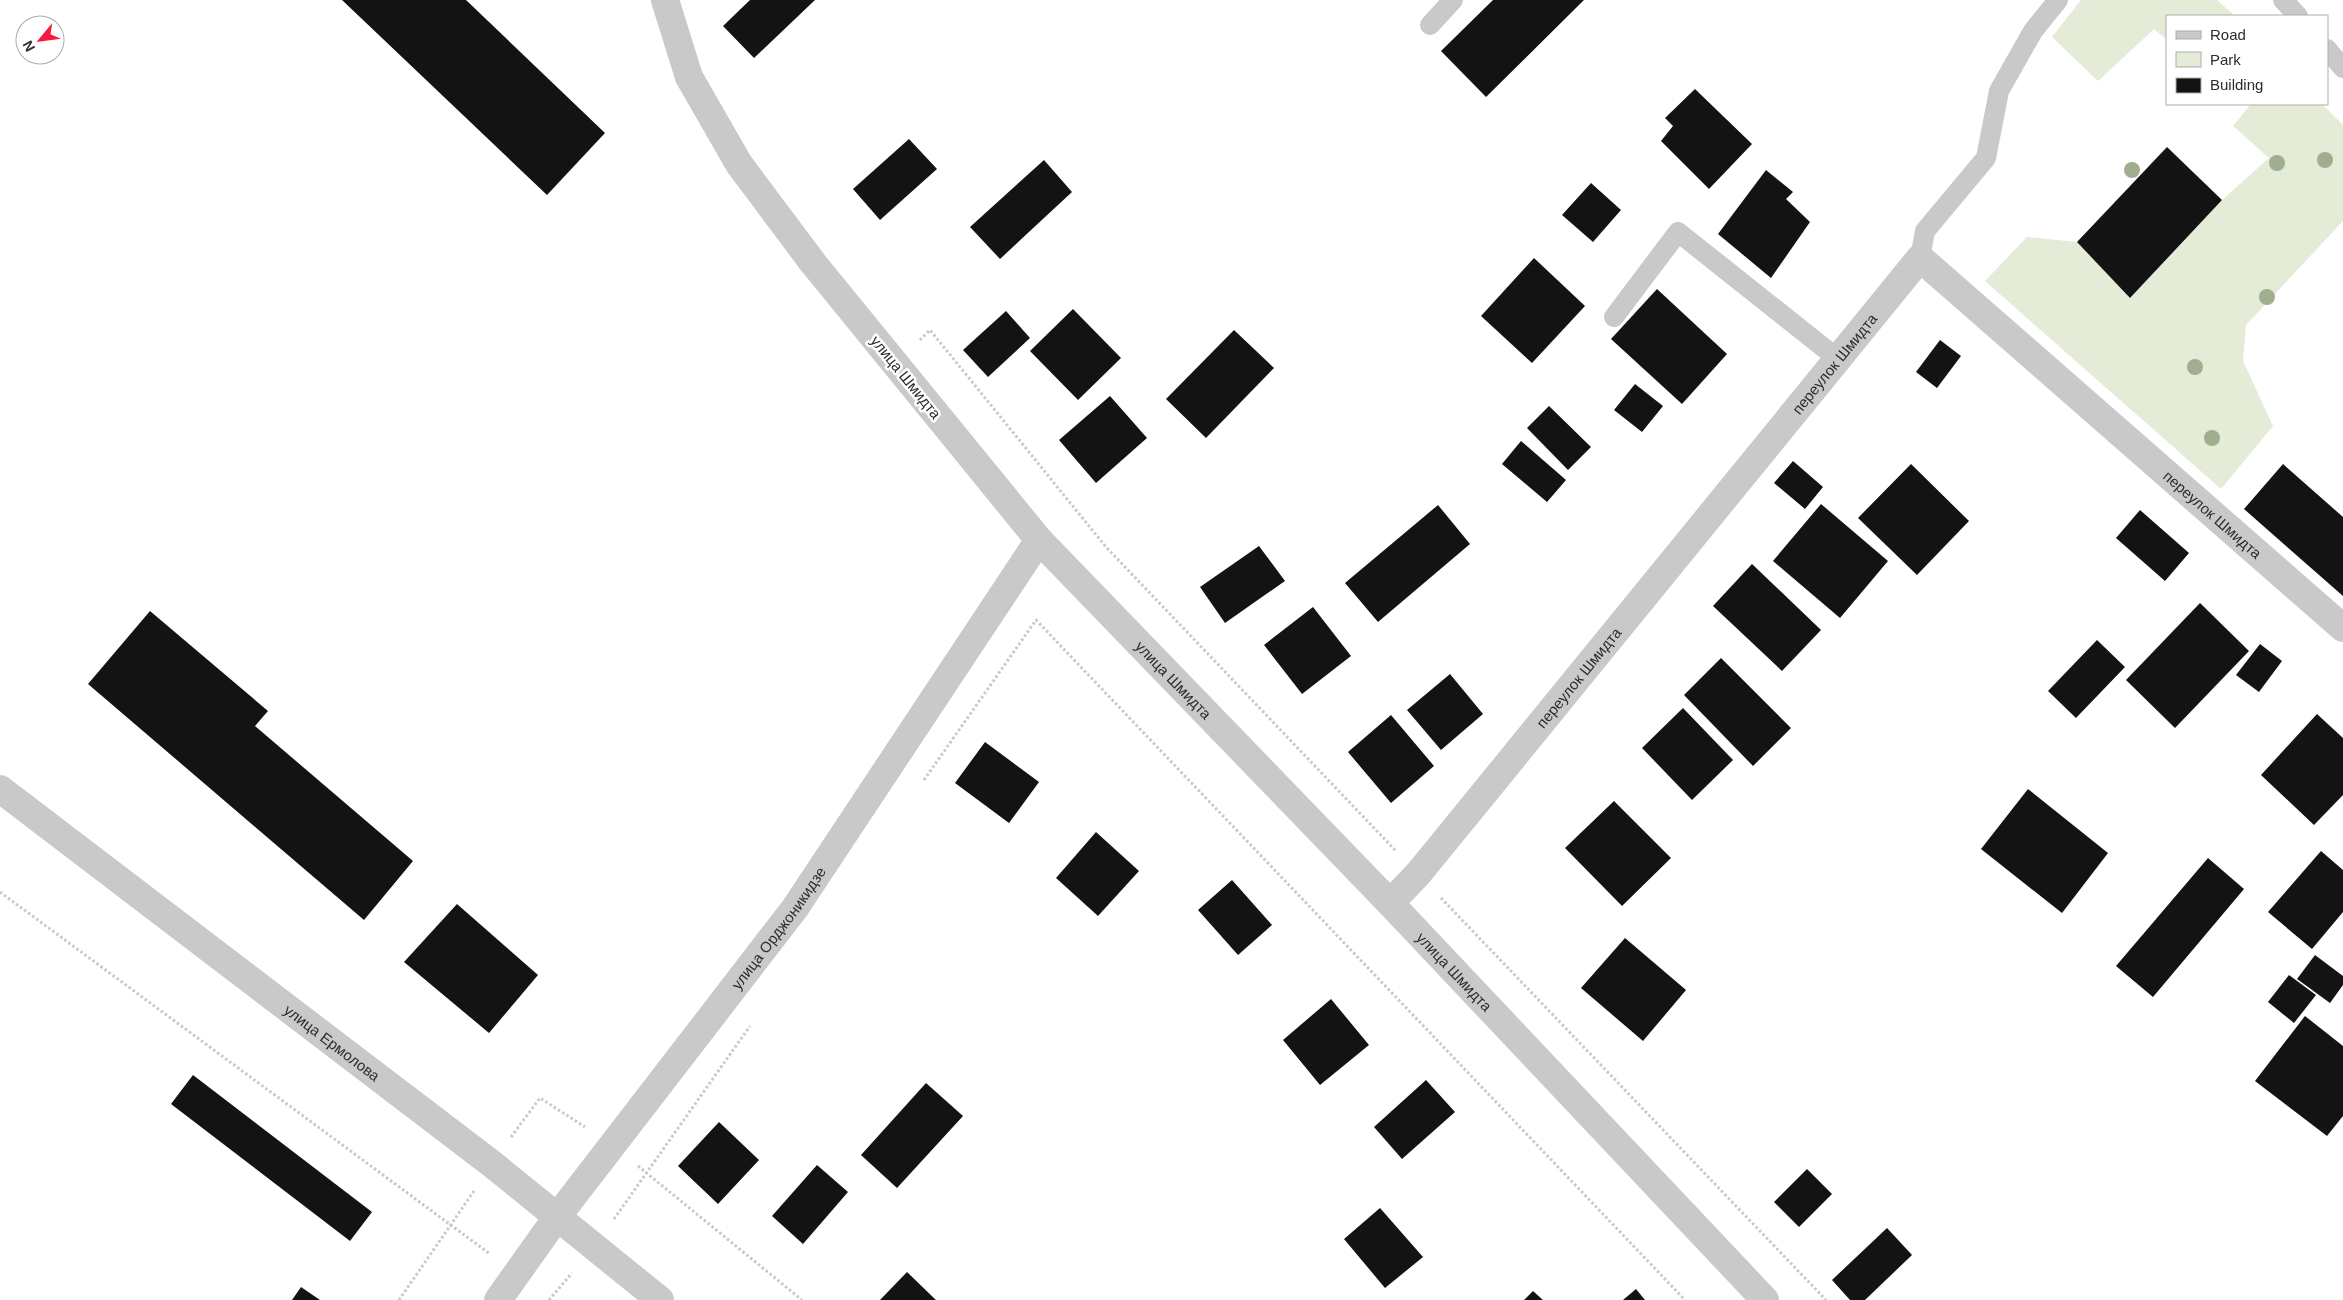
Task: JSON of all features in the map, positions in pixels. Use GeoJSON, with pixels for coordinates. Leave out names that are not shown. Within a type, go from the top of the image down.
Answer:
{"type":"FeatureCollection","features":[{"type":"Feature","properties":{"kind":"street","name":"улица Шмидта"},"geometry":{"type":"LineString","coordinates":[[665,0],[689,77],[739,164],[813,263],[1039,540],[1390,903],[1765,1300]]}},
{"type":"Feature","properties":{"kind":"street","name":"переулок Шмидта"},"geometry":{"type":"LineString","coordinates":[[1390,903],[1418,874],[1920,258],[2343,628]]}},
{"type":"Feature","properties":{"kind":"street","name":"улица Орджоникидзе"},"geometry":{"type":"LineString","coordinates":[[498,1300],[557,1217],[795,908],[1039,540]]}},
{"type":"Feature","properties":{"kind":"street","name":"улица Ермолова"},"geometry":{"type":"LineString","coordinates":[[0,789],[492,1164],[660,1300]]}},
{"type":"Feature","properties":{"kind":"lane"},"geometry":{"type":"LineString","coordinates":[[1430,25],[1453,0]]}},
{"type":"Feature","properties":{"kind":"lane"},"geometry":{"type":"LineString","coordinates":[[1920,258],[1925,231],[1986,158],[1999,90],[2033,30],[2058,0]]}},
{"type":"Feature","properties":{"kind":"lane"},"geometry":{"type":"LineString","coordinates":[[2283,0],[2297,15]]}},
{"type":"Feature","properties":{"kind":"lane"},"geometry":{"type":"LineString","coordinates":[[2328,50],[2343,68]]}},
{"type":"Feature","properties":{"kind":"lane"},"geometry":{"type":"LineString","coordinates":[[1614,317],[1678,232],[1838,359]]}},
{"type":"Feature","properties":{"kind":"path"},"geometry":{"type":"LineString","coordinates":[[896,365],[930,330],[1106,547],[1826,1300]]}},
{"type":"Feature","properties":{"kind":"path"},"geometry":{"type":"LineString","coordinates":[[922,783],[1036,620],[1685,1300]]}},
{"type":"Feature","properties":{"kind":"path"},"geometry":{"type":"LineString","coordinates":[[0,892],[518,1274],[549,1300]]}},
{"type":"Feature","properties":{"kind":"path"},"geometry":{"type":"LineString","coordinates":[[755,1019],[646,1174],[802,1300]]}},
{"type":"Feature","properties":{"kind":"path"},"geometry":{"type":"LineString","coordinates":[[399,1300],[492,1164],[540,1098]]}},
{"type":"Feature","properties":{"kind":"green space"},"geometry":{"type":"Polygon","coordinates":[[[2081,0],[2217,0],[2234,15],[2166,15],[2166,39],[2154,29],[2098,81],[2052,37],[2081,0]]]}},
{"type":"Feature","properties":{"kind":"green space"},"geometry":{"type":"Polygon","coordinates":[[[2250,105],[2323,105],[2343,125],[2343,221],[2246,325],[2243,361],[2273,426],[2221,489],[1985,281],[2027,237],[2077,242],[2130,298],[2222,200],[2269,158],[2233,126],[2250,105]]]}},
{"type":"Feature","properties":{"kind":"building"},"geometry":{"type":"Polygon","coordinates":[[[342,0],[466,0],[605,133],[547,195],[342,0]]]}},
{"type":"Feature","properties":{"kind":"building"},"geometry":{"type":"Polygon","coordinates":[[[750,0],[815,0],[754,58],[723,26],[750,0]]]}},
{"type":"Feature","properties":{"kind":"building"},"geometry":{"type":"Polygon","coordinates":[[[1493,0],[1584,0],[1486,97],[1441,51],[1493,0]]]}},
{"type":"Feature","properties":{"kind":"building"},"geometry":{"type":"Polygon","coordinates":[[[1695,89],[1752,144],[1709,189],[1661,141],[1673,126],[1665,118],[1695,89]]]}},
{"type":"Feature","properties":{"kind":"building"},"geometry":{"type":"Polygon","coordinates":[[[909,139],[937,169],[880,220],[853,189],[909,139]]]}},
{"type":"Feature","properties":{"kind":"building"},"geometry":{"type":"Polygon","coordinates":[[[2167,147],[2222,200],[2130,298],[2077,242],[2167,147]]]}},
{"type":"Feature","properties":{"kind":"building"},"geometry":{"type":"Polygon","coordinates":[[[1044,160],[1072,192],[1000,259],[970,227],[1044,160]]]}},
{"type":"Feature","properties":{"kind":"building"},"geometry":{"type":"Polygon","coordinates":[[[1766,170],[1793,192],[1786,199],[1810,222],[1771,278],[1718,234],[1766,170]]]}},
{"type":"Feature","properties":{"kind":"building"},"geometry":{"type":"Polygon","coordinates":[[[1591,183],[1621,210],[1593,242],[1562,215],[1591,183]]]}},
{"type":"Feature","properties":{"kind":"building"},"geometry":{"type":"Polygon","coordinates":[[[1534,258],[1585,306],[1532,363],[1481,316],[1534,258]]]}},
{"type":"Feature","properties":{"kind":"building"},"geometry":{"type":"Polygon","coordinates":[[[1657,289],[1727,354],[1682,404],[1611,339],[1657,289]]]}},
{"type":"Feature","properties":{"kind":"building"},"geometry":{"type":"Polygon","coordinates":[[[1073,309],[1121,358],[1078,400],[1030,351],[1073,309]]]}},
{"type":"Feature","properties":{"kind":"building"},"geometry":{"type":"Polygon","coordinates":[[[1006,311],[1030,338],[988,377],[963,350],[1006,311]]]}},
{"type":"Feature","properties":{"kind":"building"},"geometry":{"type":"Polygon","coordinates":[[[1234,330],[1274,368],[1206,438],[1166,399],[1234,330]]]}},
{"type":"Feature","properties":{"kind":"building"},"geometry":{"type":"Polygon","coordinates":[[[1940,340],[1961,356],[1937,388],[1916,372],[1940,340]]]}},
{"type":"Feature","properties":{"kind":"building"},"geometry":{"type":"Polygon","coordinates":[[[1635,384],[1663,406],[1642,432],[1614,410],[1635,384]]]}},
{"type":"Feature","properties":{"kind":"building"},"geometry":{"type":"Polygon","coordinates":[[[1110,396],[1147,438],[1096,483],[1059,440],[1110,396]]]}},
{"type":"Feature","properties":{"kind":"building"},"geometry":{"type":"Polygon","coordinates":[[[1549,406],[1591,447],[1568,470],[1527,428],[1549,406]]]}},
{"type":"Feature","properties":{"kind":"building"},"geometry":{"type":"Polygon","coordinates":[[[1521,441],[1566,480],[1547,502],[1502,464],[1521,441]]]}},
{"type":"Feature","properties":{"kind":"building"},"geometry":{"type":"Polygon","coordinates":[[[1793,461],[1823,487],[1805,509],[1774,483],[1793,461]]]}},
{"type":"Feature","properties":{"kind":"building"},"geometry":{"type":"Polygon","coordinates":[[[1911,464],[1969,521],[1917,575],[1858,518],[1911,464]]]}},
{"type":"Feature","properties":{"kind":"building"},"geometry":{"type":"Polygon","coordinates":[[[2283,464],[2343,517],[2343,596],[2244,509],[2283,464]]]}},
{"type":"Feature","properties":{"kind":"building"},"geometry":{"type":"Polygon","coordinates":[[[1821,504],[1888,561],[1840,618],[1773,561],[1821,504]]]}},
{"type":"Feature","properties":{"kind":"building"},"geometry":{"type":"Polygon","coordinates":[[[1438,505],[1470,544],[1378,622],[1345,583],[1438,505]]]}},
{"type":"Feature","properties":{"kind":"building"},"geometry":{"type":"Polygon","coordinates":[[[2140,510],[2189,553],[2165,581],[2116,538],[2140,510]]]}},
{"type":"Feature","properties":{"kind":"building"},"geometry":{"type":"Polygon","coordinates":[[[1259,546],[1285,581],[1225,623],[1200,587],[1259,546]]]}},
{"type":"Feature","properties":{"kind":"building"},"geometry":{"type":"Polygon","coordinates":[[[1752,564],[1821,630],[1782,671],[1713,606],[1752,564]]]}},
{"type":"Feature","properties":{"kind":"building"},"geometry":{"type":"Polygon","coordinates":[[[2200,603],[2249,651],[2175,728],[2126,680],[2200,603]]]}},
{"type":"Feature","properties":{"kind":"building"},"geometry":{"type":"Polygon","coordinates":[[[1313,607],[1351,656],[1302,694],[1264,645],[1313,607]]]}},
{"type":"Feature","properties":{"kind":"building"},"geometry":{"type":"Polygon","coordinates":[[[150,611],[268,711],[255,726],[413,861],[364,920],[88,684],[150,611]]]}},
{"type":"Feature","properties":{"kind":"building"},"geometry":{"type":"Polygon","coordinates":[[[2097,640],[2125,667],[2076,718],[2048,691],[2097,640]]]}},
{"type":"Feature","properties":{"kind":"building"},"geometry":{"type":"Polygon","coordinates":[[[2260,644],[2282,661],[2259,692],[2236,675],[2260,644]]]}},
{"type":"Feature","properties":{"kind":"building"},"geometry":{"type":"Polygon","coordinates":[[[1721,658],[1791,728],[1753,766],[1684,695],[1721,658]]]}},
{"type":"Feature","properties":{"kind":"building"},"geometry":{"type":"Polygon","coordinates":[[[1450,674],[1483,714],[1441,750],[1407,710],[1450,674]]]}},
{"type":"Feature","properties":{"kind":"building"},"geometry":{"type":"Polygon","coordinates":[[[1683,708],[1733,760],[1692,800],[1642,748],[1683,708]]]}},
{"type":"Feature","properties":{"kind":"building"},"geometry":{"type":"Polygon","coordinates":[[[2317,714],[2343,738],[2343,795],[2314,825],[2261,775],[2317,714]]]}},
{"type":"Feature","properties":{"kind":"building"},"geometry":{"type":"Polygon","coordinates":[[[1391,715],[1434,766],[1391,803],[1348,752],[1391,715]]]}},
{"type":"Feature","properties":{"kind":"building"},"geometry":{"type":"Polygon","coordinates":[[[985,742],[1039,782],[1009,823],[955,783],[985,742]]]}},
{"type":"Feature","properties":{"kind":"building"},"geometry":{"type":"Polygon","coordinates":[[[2028,789],[2108,853],[2062,913],[1981,849],[2028,789]]]}},
{"type":"Feature","properties":{"kind":"building"},"geometry":{"type":"Polygon","coordinates":[[[1614,801],[1671,858],[1622,906],[1565,848],[1614,801]]]}},
{"type":"Feature","properties":{"kind":"building"},"geometry":{"type":"Polygon","coordinates":[[[1096,832],[1139,871],[1098,916],[1056,878],[1096,832]]]}},
{"type":"Feature","properties":{"kind":"building"},"geometry":{"type":"Polygon","coordinates":[[[2321,851],[2343,870],[2343,912],[2312,949],[2268,912],[2321,851]]]}},
{"type":"Feature","properties":{"kind":"building"},"geometry":{"type":"Polygon","coordinates":[[[2208,858],[2244,889],[2153,997],[2116,966],[2208,858]]]}},
{"type":"Feature","properties":{"kind":"building"},"geometry":{"type":"Polygon","coordinates":[[[1232,880],[1272,925],[1238,955],[1198,910],[1232,880]]]}},
{"type":"Feature","properties":{"kind":"building"},"geometry":{"type":"Polygon","coordinates":[[[457,904],[538,975],[489,1033],[404,962],[457,904]]]}},
{"type":"Feature","properties":{"kind":"building"},"geometry":{"type":"Polygon","coordinates":[[[1625,938],[1686,990],[1643,1041],[1581,988],[1625,938]]]}},
{"type":"Feature","properties":{"kind":"building"},"geometry":{"type":"Polygon","coordinates":[[[2315,955],[2343,976],[2343,985],[2330,1003],[2297,979],[2315,955]]]}},
{"type":"Feature","properties":{"kind":"building"},"geometry":{"type":"Polygon","coordinates":[[[2289,975],[2316,995],[2294,1023],[2268,1002],[2289,975]]]}},
{"type":"Feature","properties":{"kind":"building"},"geometry":{"type":"Polygon","coordinates":[[[1331,999],[1369,1045],[1320,1085],[1283,1040],[1331,999]]]}},
{"type":"Feature","properties":{"kind":"building"},"geometry":{"type":"Polygon","coordinates":[[[2305,1016],[2343,1046],[2343,1116],[2327,1136],[2255,1081],[2305,1016]]]}},
{"type":"Feature","properties":{"kind":"building"},"geometry":{"type":"Polygon","coordinates":[[[193,1075],[372,1212],[350,1241],[171,1104],[193,1075]]]}},
{"type":"Feature","properties":{"kind":"building"},"geometry":{"type":"Polygon","coordinates":[[[1426,1080],[1455,1112],[1402,1159],[1374,1127],[1426,1080]]]}},
{"type":"Feature","properties":{"kind":"building"},"geometry":{"type":"Polygon","coordinates":[[[926,1083],[963,1116],[897,1188],[861,1155],[926,1083]]]}},
{"type":"Feature","properties":{"kind":"building"},"geometry":{"type":"Polygon","coordinates":[[[719,1122],[759,1160],[718,1204],[678,1166],[719,1122]]]}},
{"type":"Feature","properties":{"kind":"building"},"geometry":{"type":"Polygon","coordinates":[[[817,1165],[848,1192],[803,1244],[772,1216],[817,1165]]]}},
{"type":"Feature","properties":{"kind":"building"},"geometry":{"type":"Polygon","coordinates":[[[1807,1169],[1832,1194],[1799,1227],[1774,1202],[1807,1169]]]}},
{"type":"Feature","properties":{"kind":"building"},"geometry":{"type":"Polygon","coordinates":[[[1380,1208],[1423,1257],[1385,1288],[1344,1239],[1380,1208]]]}},
{"type":"Feature","properties":{"kind":"building"},"geometry":{"type":"Polygon","coordinates":[[[1887,1228],[1912,1255],[1865,1300],[1850,1300],[1832,1280],[1887,1228]]]}},
{"type":"Feature","properties":{"kind":"building"},"geometry":{"type":"Polygon","coordinates":[[[907,1272],[936,1300],[880,1300],[907,1272]]]}},
{"type":"Feature","properties":{"kind":"building"},"geometry":{"type":"Polygon","coordinates":[[[301,1287],[320,1300],[292,1300],[301,1287]]]}},
{"type":"Feature","properties":{"kind":"building"},"geometry":{"type":"Polygon","coordinates":[[[1636,1289],[1645,1300],[1623,1300],[1636,1289]]]}},
{"type":"Feature","properties":{"kind":"building"},"geometry":{"type":"Polygon","coordinates":[[[1533,1291],[1543,1300],[1524,1300],[1533,1291]]]}}]}
